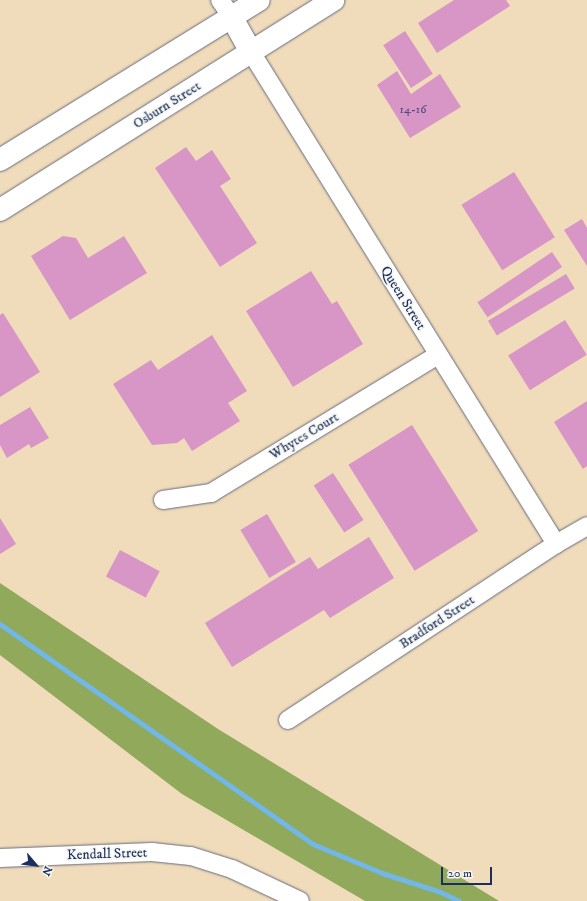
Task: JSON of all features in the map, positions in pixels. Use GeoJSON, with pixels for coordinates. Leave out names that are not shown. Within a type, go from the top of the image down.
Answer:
{"type":"FeatureCollection","features":[{"type":"Feature","properties":{"kind":"street"},"geometry":{"type":"LineString","coordinates":[[0,160],[226,8],[259,0]]}},
{"type":"Feature","properties":{"kind":"street","name":"Osburn Street"},"geometry":{"type":"LineString","coordinates":[[0,210],[334,0]]}},
{"type":"Feature","properties":{"kind":"street"},"geometry":{"type":"LineString","coordinates":[[226,8],[251,52]]}},
{"type":"Feature","properties":{"kind":"street","name":"Queen Street"},"geometry":{"type":"LineString","coordinates":[[251,52],[556,544]]}},
{"type":"Feature","properties":{"kind":"street","name":"Whytes Court"},"geometry":{"type":"LineString","coordinates":[[163,500],[211,493],[438,354]]}},
{"type":"Feature","properties":{"kind":"street","name":"Bradford Street"},"geometry":{"type":"LineString","coordinates":[[288,720],[556,544],[587,526]]}},
{"type":"Feature","properties":{"kind":"street","name":"Kendall Street"},"geometry":{"type":"LineString","coordinates":[[0,858],[152,852],[191,856],[232,869],[300,901]]}},
{"type":"Feature","properties":{"kind":"green space"},"geometry":{"type":"Polygon","coordinates":[[[0,583],[218,729],[499,901],[365,901],[182,794],[0,655],[0,583]]]}},
{"type":"Feature","properties":{"kind":"building"},"geometry":{"type":"Polygon","coordinates":[[[454,0],[506,0],[510,6],[437,53],[418,23],[454,0]]]}},
{"type":"Feature","properties":{"kind":"building"},"geometry":{"type":"Polygon","coordinates":[[[405,31],[433,74],[411,88],[383,45],[405,31]]]}},
{"type":"Feature","properties":{"kind":"building"},"geometry":{"type":"Polygon","coordinates":[[[397,71],[411,94],[440,74],[461,107],[410,138],[377,85],[397,71]]]}},
{"type":"Feature","properties":{"kind":"building"},"geometry":{"type":"Polygon","coordinates":[[[186,147],[196,161],[212,150],[231,179],[220,186],[257,243],[220,267],[155,168],[186,147]]]}},
{"type":"Feature","properties":{"kind":"building"},"geometry":{"type":"Polygon","coordinates":[[[514,172],[555,237],[502,270],[461,205],[514,172]]]}},
{"type":"Feature","properties":{"kind":"building"},"geometry":{"type":"Polygon","coordinates":[[[582,219],[587,228],[587,266],[564,230],[582,219]]]}},
{"type":"Feature","properties":{"kind":"building"},"geometry":{"type":"Polygon","coordinates":[[[63,236],[76,238],[88,258],[124,236],[147,273],[70,320],[31,256],[63,236]]]}},
{"type":"Feature","properties":{"kind":"building"},"geometry":{"type":"Polygon","coordinates":[[[552,252],[562,267],[487,317],[477,302],[552,252]]]}},
{"type":"Feature","properties":{"kind":"building"},"geometry":{"type":"Polygon","coordinates":[[[311,271],[332,304],[337,301],[363,344],[293,387],[246,311],[311,271]]]}},
{"type":"Feature","properties":{"kind":"building"},"geometry":{"type":"Polygon","coordinates":[[[566,274],[575,289],[497,335],[488,321],[566,274]]]}},
{"type":"Feature","properties":{"kind":"building"},"geometry":{"type":"Polygon","coordinates":[[[3,313],[40,372],[0,397],[0,315],[3,313]]]}},
{"type":"Feature","properties":{"kind":"building"},"geometry":{"type":"Polygon","coordinates":[[[565,320],[587,355],[530,390],[508,356],[565,320]]]}},
{"type":"Feature","properties":{"kind":"building"},"geometry":{"type":"Polygon","coordinates":[[[212,335],[247,391],[228,403],[240,421],[192,451],[184,438],[177,443],[152,445],[113,384],[151,360],[158,370],[212,335]]]}},
{"type":"Feature","properties":{"kind":"building"},"geometry":{"type":"Polygon","coordinates":[[[587,401],[587,466],[583,469],[554,422],[587,401]]]}},
{"type":"Feature","properties":{"kind":"building"},"geometry":{"type":"Polygon","coordinates":[[[30,407],[49,438],[31,448],[29,444],[7,458],[0,445],[0,425],[30,407]]]}},
{"type":"Feature","properties":{"kind":"building"},"geometry":{"type":"Polygon","coordinates":[[[412,425],[478,531],[415,571],[348,465],[412,425]]]}},
{"type":"Feature","properties":{"kind":"building"},"geometry":{"type":"Polygon","coordinates":[[[333,473],[363,520],[344,532],[314,486],[333,473]]]}},
{"type":"Feature","properties":{"kind":"building"},"geometry":{"type":"Polygon","coordinates":[[[267,514],[296,562],[269,578],[240,530],[267,514]]]}},
{"type":"Feature","properties":{"kind":"building"},"geometry":{"type":"Polygon","coordinates":[[[0,518],[16,544],[0,554],[0,518]]]}},
{"type":"Feature","properties":{"kind":"building"},"geometry":{"type":"Polygon","coordinates":[[[369,537],[394,578],[330,618],[324,610],[232,667],[205,623],[310,557],[318,569],[369,537]]]}},
{"type":"Feature","properties":{"kind":"building"},"geometry":{"type":"Polygon","coordinates":[[[120,550],[160,571],[146,598],[106,576],[120,550]]]}},
{"type":"Feature","properties":{"kind":"waterway"},"geometry":{"type":"LineString","coordinates":[[0,624],[313,844],[382,873],[438,891],[459,901]]}}]}
